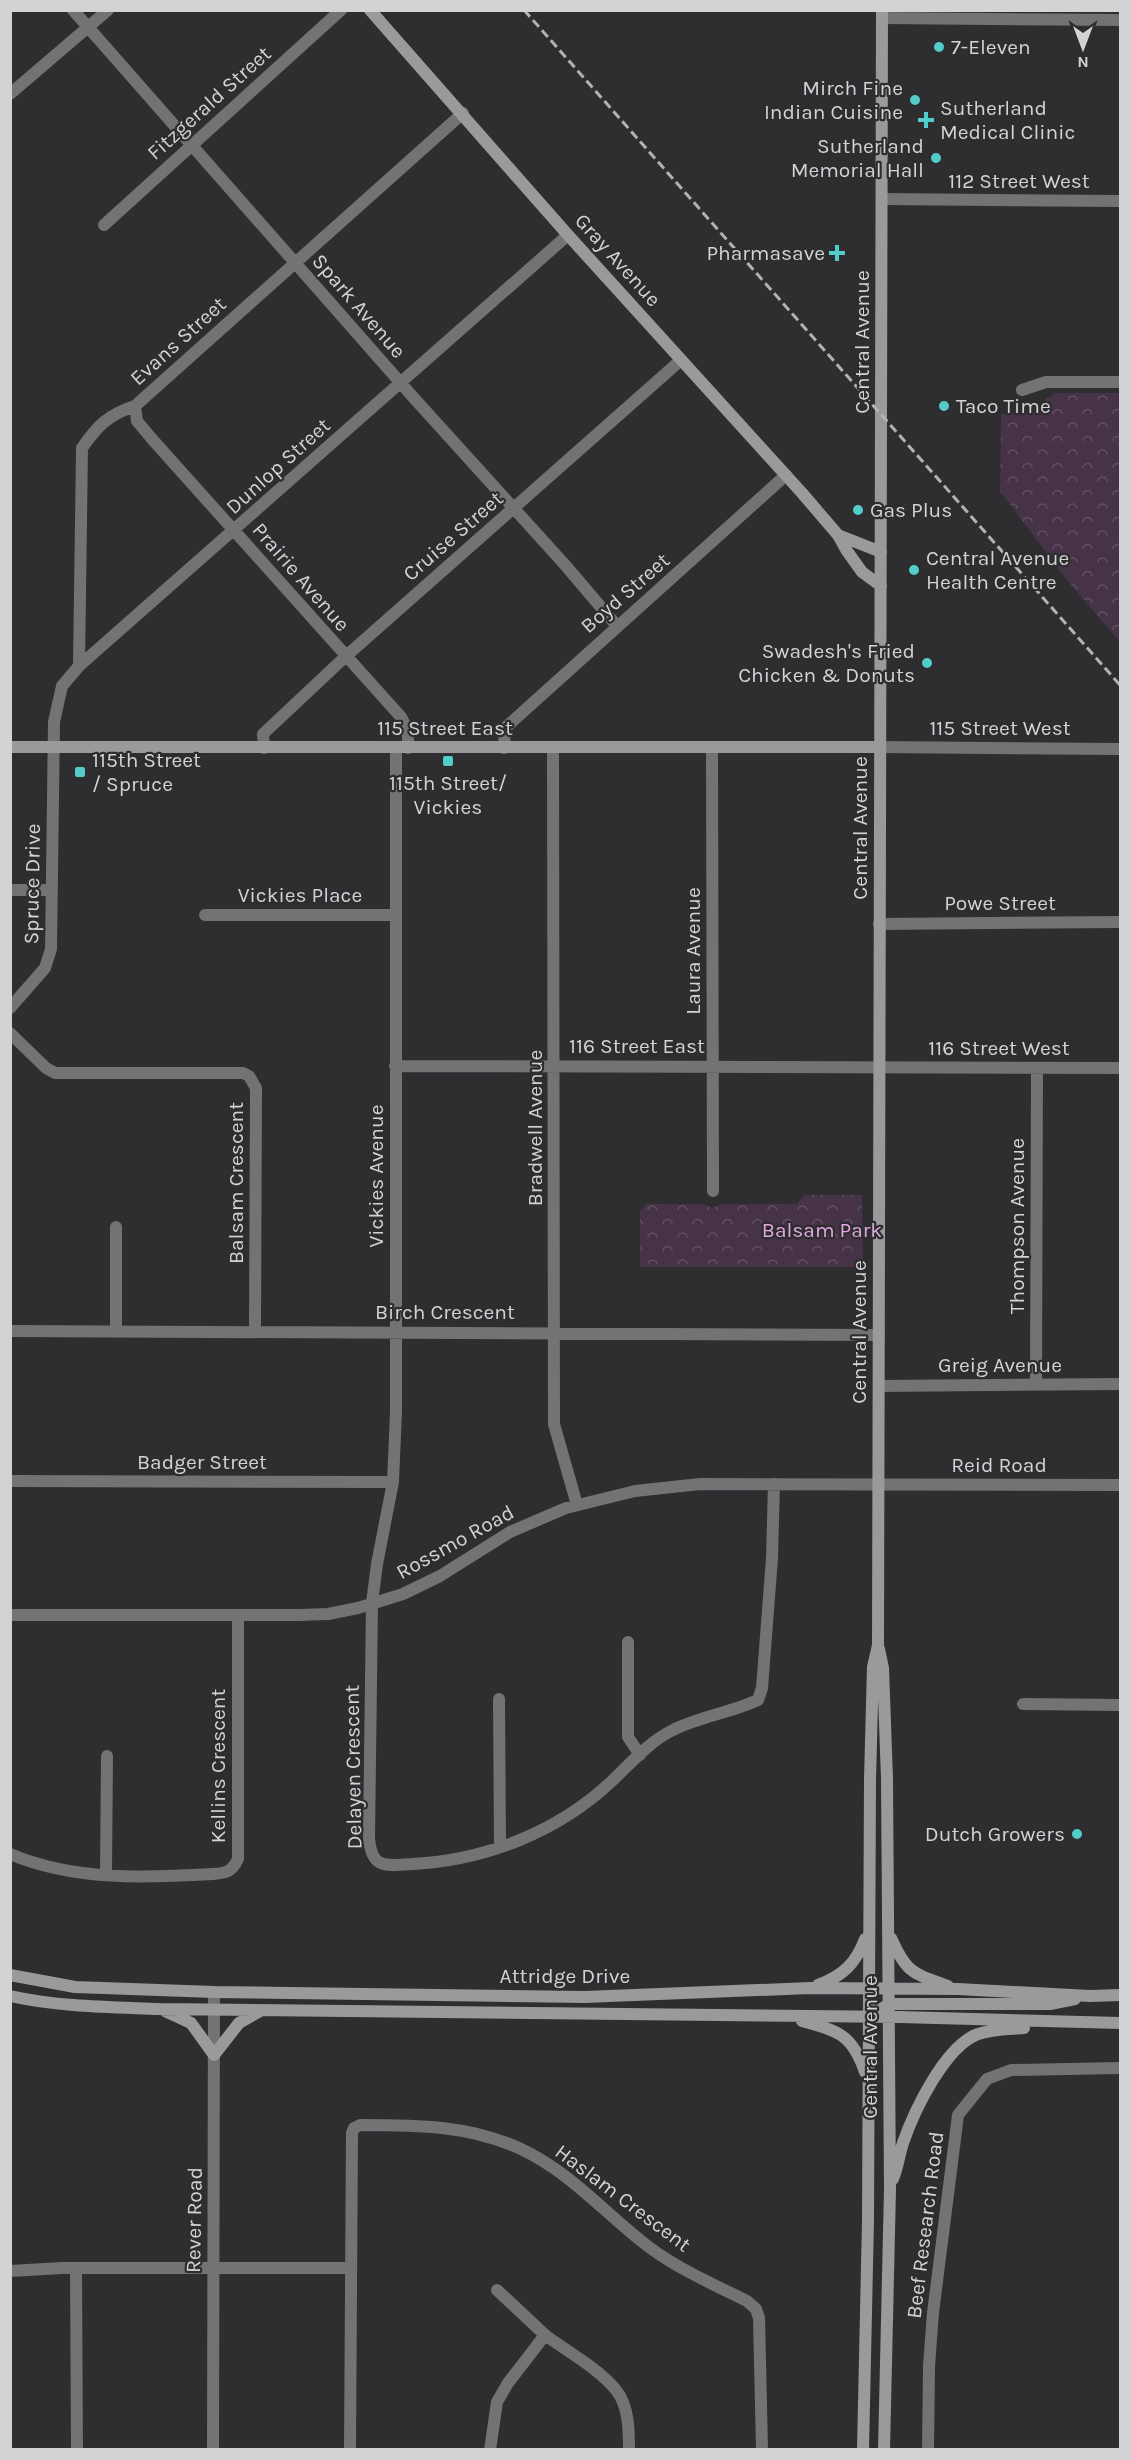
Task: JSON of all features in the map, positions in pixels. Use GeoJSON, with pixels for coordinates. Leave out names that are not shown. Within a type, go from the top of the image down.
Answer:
{"type":"FeatureCollection","features":[{"type":"Feature","properties":{"kind":"main road","name":"Gray Avenue"},"geometry":{"type":"LineString","coordinates":[[370,10],[568,235],[838,535],[862,572],[881,586]]}},
{"type":"Feature","properties":{"kind":"main road","name":"Central Avenue"},"geometry":{"type":"LineString","coordinates":[[882,14],[878,1645],[884,1678],[890,2189],[884,2450]]}},
{"type":"Feature","properties":{"kind":"main road","name":"Gray Avenue"},"geometry":{"type":"LineString","coordinates":[[838,535],[881,552]]}},
{"type":"Feature","properties":{"kind":"main road","name":"115 Street East"},"geometry":{"type":"LineString","coordinates":[[10,747],[879,747]]}},
{"type":"Feature","properties":{"kind":"main road","name":"Central Avenue"},"geometry":{"type":"LineString","coordinates":[[863,2450],[868,1932],[873,1667],[878,1645]]}},
{"type":"Feature","properties":{"kind":"main road"},"geometry":{"type":"LineString","coordinates":[[810,1988],[829,1981],[849,1968],[857,1958],[868,1932]]}},
{"type":"Feature","properties":{"kind":"main road"},"geometry":{"type":"LineString","coordinates":[[888,1932],[905,1966],[926,1978],[958,1989]]}},
{"type":"Feature","properties":{"kind":"main road","name":"Attridge Drive"},"geometry":{"type":"LineString","coordinates":[[10,1975],[75,1987],[214,1992],[585,1997],[810,1988],[958,1989],[1090,1996],[1120,1995]]}},
{"type":"Feature","properties":{"kind":"main road","name":"Attridge Drive"},"geometry":{"type":"LineString","coordinates":[[10,1996],[80,2007],[889,2017],[1120,2023]]}},
{"type":"Feature","properties":{"kind":"main road"},"geometry":{"type":"LineString","coordinates":[[868,2017],[889,2004],[1050,2004],[1090,1996]]}},
{"type":"Feature","properties":{"kind":"main road"},"geometry":{"type":"LineString","coordinates":[[159,2008],[191,2023],[204,2038],[214,2055],[239,2023],[261,2010]]}},
{"type":"Feature","properties":{"kind":"main road"},"geometry":{"type":"LineString","coordinates":[[784,2016],[832,2029],[842,2034],[856,2049],[868,2081]]}},
{"type":"Feature","properties":{"kind":"main road"},"geometry":{"type":"LineString","coordinates":[[890,2189],[902,2145],[911,2124],[939,2068],[954,2049],[976,2035],[996,2030],[1061,2023]]}},
{"type":"Feature","properties":{"kind":"street","name":"Spark Avenue"},"geometry":{"type":"LineString","coordinates":[[73,10],[617,626]]}},
{"type":"Feature","properties":{"kind":"street"},"geometry":{"type":"LineString","coordinates":[[10,94],[108,10]]}},
{"type":"Feature","properties":{"kind":"street","name":"Fitzgerald Street"},"geometry":{"type":"LineString","coordinates":[[104,225],[341,10]]}},
{"type":"Feature","properties":{"kind":"street"},"geometry":{"type":"LineString","coordinates":[[882,14],[1120,20]]}},
{"type":"Feature","properties":{"kind":"street","name":"Evans Street"},"geometry":{"type":"LineString","coordinates":[[79,666],[82,448],[96,427],[115,412],[135,406],[294,262],[463,114]]}},
{"type":"Feature","properties":{"kind":"street","name":"112 Street West"},"geometry":{"type":"LineString","coordinates":[[882,199],[1120,201]]}},
{"type":"Feature","properties":{"kind":"street","name":"Dunlop Street"},"geometry":{"type":"LineString","coordinates":[[53,748],[54,722],[62,686],[79,666],[568,235]]}},
{"type":"Feature","properties":{"kind":"street","name":"Cruise Street"},"geometry":{"type":"LineString","coordinates":[[264,748],[263,734],[345,657],[681,360]]}},
{"type":"Feature","properties":{"kind":"street"},"geometry":{"type":"LineString","coordinates":[[1022,390],[1046,382],[1120,382]]}},
{"type":"Feature","properties":{"kind":"street","name":"Prairie Avenue"},"geometry":{"type":"LineString","coordinates":[[135,406],[137,421],[345,657],[401,717],[408,731],[402,748]]}},
{"type":"Feature","properties":{"kind":"street","name":"Boyd Street"},"geometry":{"type":"LineString","coordinates":[[504,748],[504,728],[786,476]]}},
{"type":"Feature","properties":{"kind":"street","name":"Laura Avenue"},"geometry":{"type":"LineString","coordinates":[[712,747],[714,1191]]}},
{"type":"Feature","properties":{"kind":"street","name":"115 Street West"},"geometry":{"type":"LineString","coordinates":[[879,747],[1120,749]]}},
{"type":"Feature","properties":{"kind":"street","name":"Spruce Drive"},"geometry":{"type":"LineString","coordinates":[[10,1008],[32,986],[49,959],[53,748]]}},
{"type":"Feature","properties":{"kind":"street","name":"Vickies Avenue"},"geometry":{"type":"LineString","coordinates":[[372,1603],[393,1482],[396,1331],[396,915],[402,748]]}},
{"type":"Feature","properties":{"kind":"street","name":"Bradwell Avenue"},"geometry":{"type":"LineString","coordinates":[[553,748],[554,1424],[577,1505]]}},
{"type":"Feature","properties":{"kind":"street"},"geometry":{"type":"LineString","coordinates":[[10,890],[51,891]]}},
{"type":"Feature","properties":{"kind":"street","name":"Vickies Place"},"geometry":{"type":"LineString","coordinates":[[205,915],[396,915]]}},
{"type":"Feature","properties":{"kind":"street","name":"Powe Street"},"geometry":{"type":"LineString","coordinates":[[879,924],[1120,922]]}},
{"type":"Feature","properties":{"kind":"street","name":"Balsam Crescent"},"geometry":{"type":"LineString","coordinates":[[10,1033],[46,1068],[55,1073],[243,1073],[249,1076],[256,1088],[255,1331]]}},
{"type":"Feature","properties":{"kind":"street","name":"116 Street East"},"geometry":{"type":"LineString","coordinates":[[396,1066],[878,1068]]}},
{"type":"Feature","properties":{"kind":"street","name":"116 Street West"},"geometry":{"type":"LineString","coordinates":[[878,1068],[1120,1068]]}},
{"type":"Feature","properties":{"kind":"street","name":"Thompson Avenue"},"geometry":{"type":"LineString","coordinates":[[1036,1384],[1037,1068]]}},
{"type":"Feature","properties":{"kind":"street"},"geometry":{"type":"LineString","coordinates":[[116,1227],[116,1331]]}},
{"type":"Feature","properties":{"kind":"street","name":"Birch Crescent"},"geometry":{"type":"LineString","coordinates":[[10,1331],[879,1335]]}},
{"type":"Feature","properties":{"kind":"street","name":"Greig Avenue"},"geometry":{"type":"LineString","coordinates":[[879,1386],[1120,1384]]}},
{"type":"Feature","properties":{"kind":"street","name":"Badger Street"},"geometry":{"type":"LineString","coordinates":[[10,1480],[393,1482]]}},
{"type":"Feature","properties":{"kind":"street","name":"Rossmo Road"},"geometry":{"type":"LineString","coordinates":[[10,1615],[328,1614],[372,1603],[423,1586],[510,1532],[577,1505],[627,1492],[679,1484],[879,1484]]}},
{"type":"Feature","properties":{"kind":"street","name":"Delayen Crescent"},"geometry":{"type":"LineString","coordinates":[[372,1603],[369,1837],[371,1856],[381,1864],[418,1864],[466,1858],[531,1837],[572,1813],[612,1781],[639,1755],[671,1731],[758,1700],[762,1688],[772,1558],[774,1484]]}},
{"type":"Feature","properties":{"kind":"street","name":"Reid Road"},"geometry":{"type":"LineString","coordinates":[[879,1484],[1120,1485]]}},
{"type":"Feature","properties":{"kind":"street","name":"Kellins Crescent"},"geometry":{"type":"LineString","coordinates":[[10,1854],[43,1865],[106,1875],[136,1877],[226,1873],[234,1867],[238,1859],[238,1616]]}},
{"type":"Feature","properties":{"kind":"street"},"geometry":{"type":"LineString","coordinates":[[628,1641],[628,1737],[639,1755]]}},
{"type":"Feature","properties":{"kind":"street"},"geometry":{"type":"LineString","coordinates":[[499,1699],[500,1847]]}},
{"type":"Feature","properties":{"kind":"street"},"geometry":{"type":"LineString","coordinates":[[1023,1704],[1120,1705]]}},
{"type":"Feature","properties":{"kind":"street"},"geometry":{"type":"LineString","coordinates":[[106,1875],[108,1756]]}},
{"type":"Feature","properties":{"kind":"street","name":"Rever Road"},"geometry":{"type":"LineString","coordinates":[[213,2450],[214,1992]]}},
{"type":"Feature","properties":{"kind":"street","name":"Beef Research Road"},"geometry":{"type":"LineString","coordinates":[[928,2450],[929,2366],[933,2313],[958,2115],[987,2079],[1011,2070],[1120,2068]]}},
{"type":"Feature","properties":{"kind":"street","name":"Haslam Crescent"},"geometry":{"type":"LineString","coordinates":[[350,2450],[351,2152],[354,2128],[423,2125],[461,2130],[521,2149],[556,2169],[655,2251],[747,2301],[756,2309],[759,2318],[762,2450]]}},
{"type":"Feature","properties":{"kind":"street"},"geometry":{"type":"LineString","coordinates":[[10,2271],[28,2268],[351,2268]]}},
{"type":"Feature","properties":{"kind":"street"},"geometry":{"type":"LineString","coordinates":[[76,2268],[77,2450]]}},
{"type":"Feature","properties":{"kind":"street"},"geometry":{"type":"LineString","coordinates":[[496,2290],[545,2335],[616,2391],[626,2414],[629,2450]]}},
{"type":"Feature","properties":{"kind":"street"},"geometry":{"type":"LineString","coordinates":[[490,2450],[497,2402],[508,2383],[545,2335]]}},
{"type":"Feature","properties":{"kind":"green space"},"geometry":{"type":"Polygon","coordinates":[[[1054,393],[1120,393],[1120,642],[1067,580],[1000,491],[1001,414],[1031,413],[1054,393]]]}},
{"type":"Feature","properties":{"kind":"green space","name":"Balsam Park"},"geometry":{"type":"Polygon","coordinates":[[[804,1195],[862,1195],[863,1267],[640,1267],[640,1211],[647,1204],[703,1204],[712,1208],[723,1204],[797,1204],[804,1195]]]}},
{"type":"Feature","properties":{"kind":"railway"},"geometry":{"type":"LineString","coordinates":[[524,10],[1120,685]]}},
{"type":"Feature","properties":{"kind":"place","name":"7-Eleven"},"geometry":{"type":"Point","coordinates":[939,47]}},
{"type":"Feature","properties":{"kind":"place","name":"Mirch Fine Indian Cuisine"},"geometry":{"type":"Point","coordinates":[915,100]}},
{"type":"Feature","properties":{"kind":"place","name":"Sutherland Medical Clinic"},"geometry":{"type":"Point","coordinates":[926,120]}},
{"type":"Feature","properties":{"kind":"place","name":"Sutherland Memorial Hall"},"geometry":{"type":"Point","coordinates":[936,158]}},
{"type":"Feature","properties":{"kind":"place","name":"Pharmasave"},"geometry":{"type":"Point","coordinates":[837,253]}},
{"type":"Feature","properties":{"kind":"place","name":"Taco Time"},"geometry":{"type":"Point","coordinates":[944,406]}},
{"type":"Feature","properties":{"kind":"place","name":"Gas Plus"},"geometry":{"type":"Point","coordinates":[858,510]}},
{"type":"Feature","properties":{"kind":"place","name":"Central Avenue Health Centre"},"geometry":{"type":"Point","coordinates":[914,570]}},
{"type":"Feature","properties":{"kind":"place","name":"Swadesh's Fried Chicken & Donuts"},"geometry":{"type":"Point","coordinates":[927,663]}},
{"type":"Feature","properties":{"kind":"place","name":"115th Street/ Vickies"},"geometry":{"type":"Point","coordinates":[448,761]}},
{"type":"Feature","properties":{"kind":"place","name":"115th Street / Spruce"},"geometry":{"type":"Point","coordinates":[80,772]}},
{"type":"Feature","properties":{"kind":"place","name":"Dutch Growers"},"geometry":{"type":"Point","coordinates":[1077,1834]}}]}
